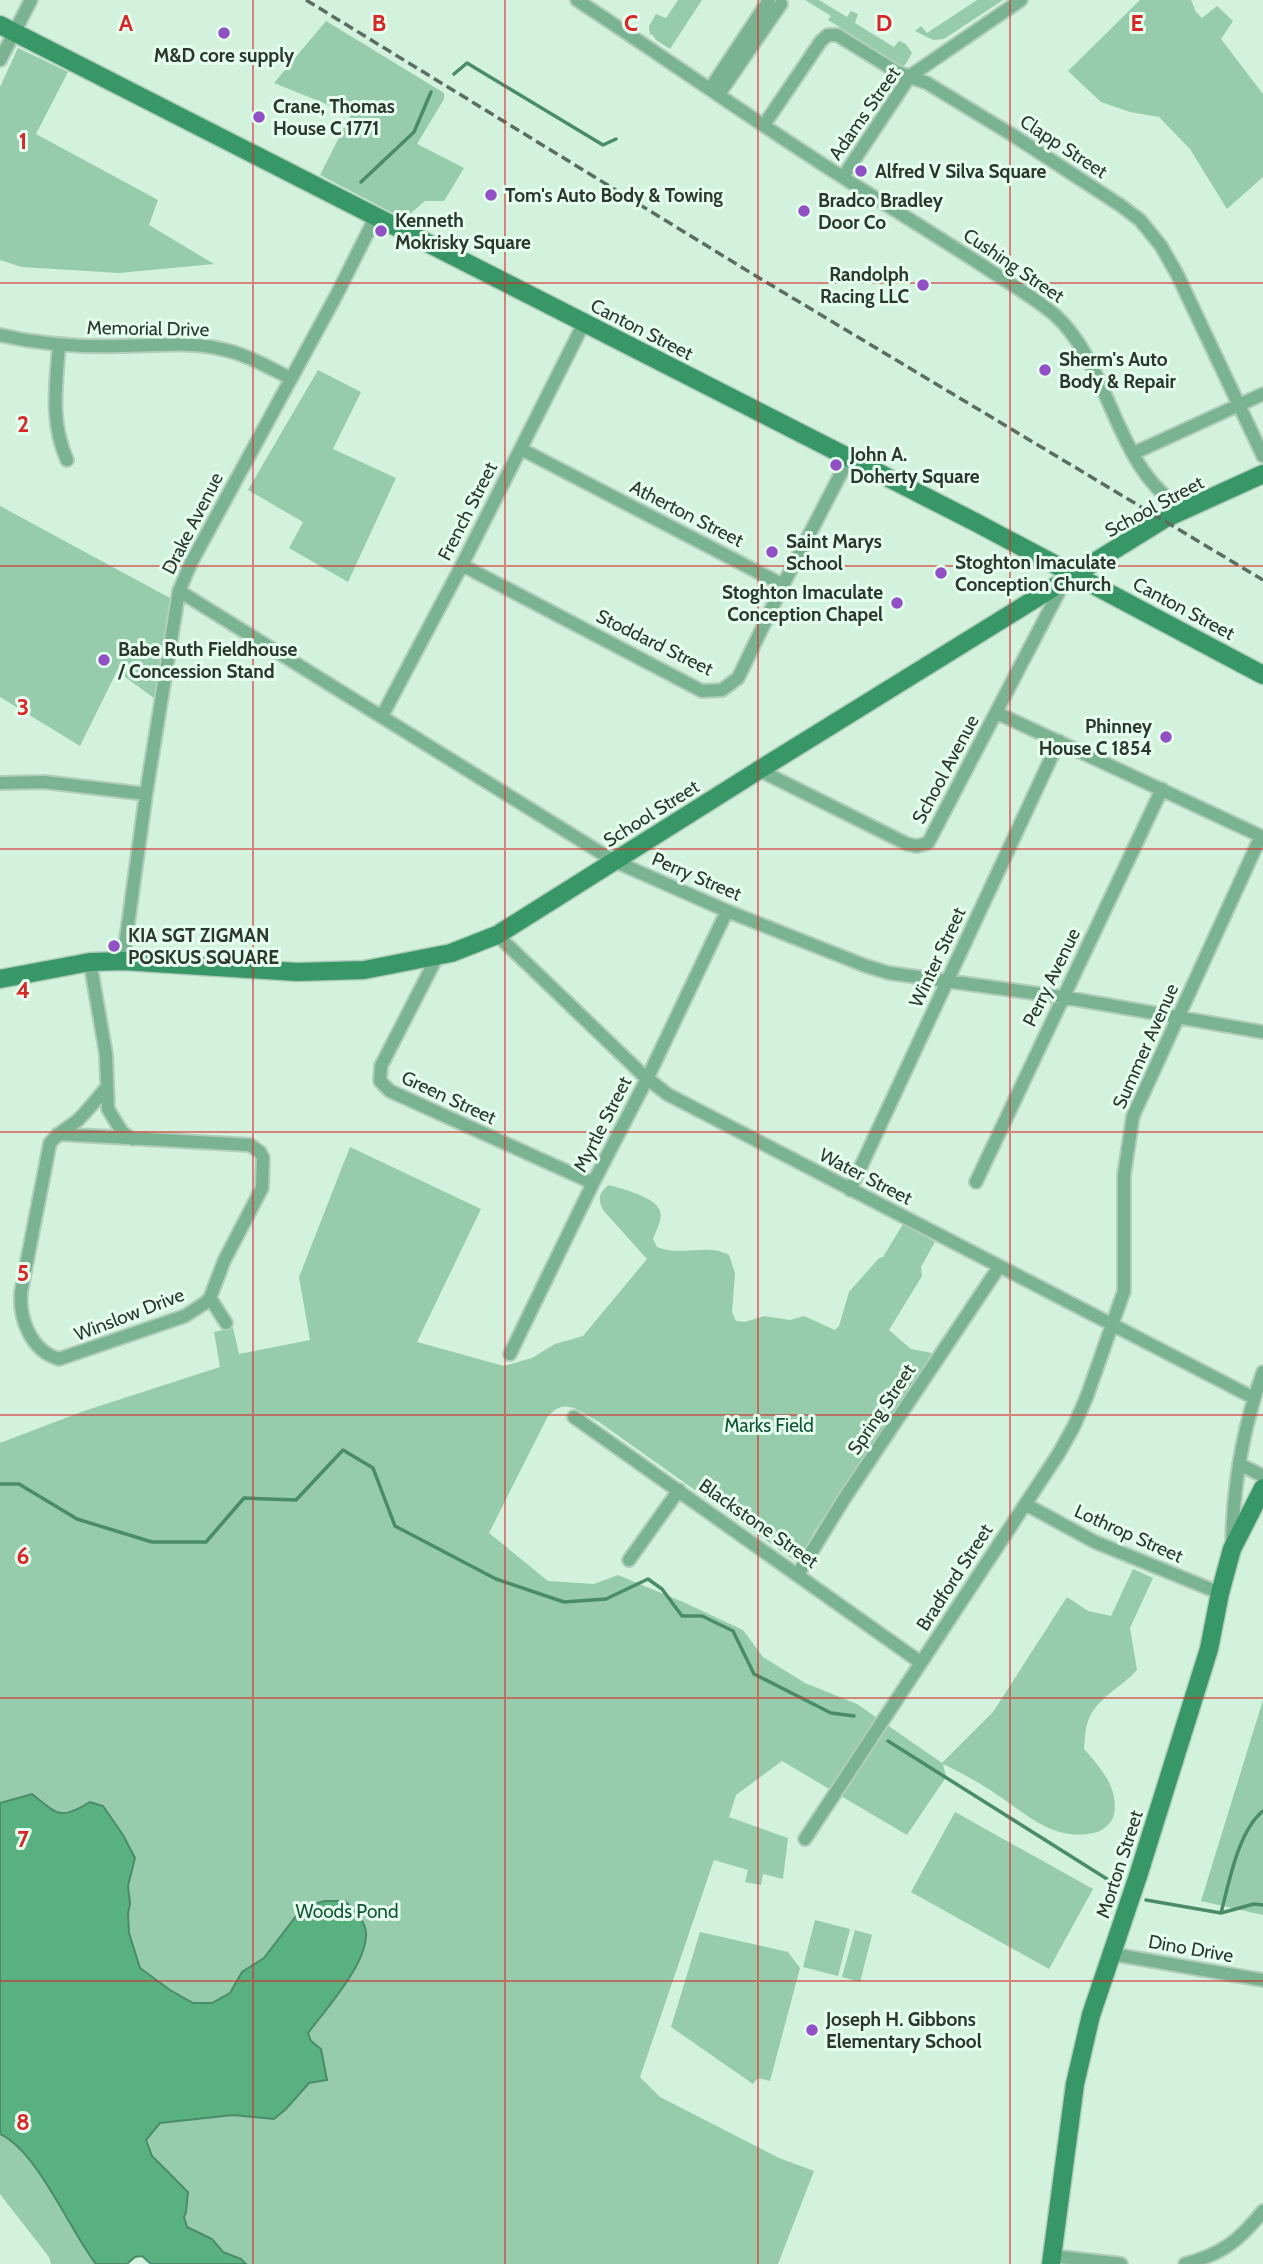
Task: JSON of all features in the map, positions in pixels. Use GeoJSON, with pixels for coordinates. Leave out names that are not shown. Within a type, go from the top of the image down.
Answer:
{"type":"FeatureCollection","features":[{"type":"Feature","properties":{"kind":"street"},"geometry":{"type":"LineString","coordinates":[[0,60],[7,29],[31,0]]}},
{"type":"Feature","properties":{"kind":"street","name":"Cushing Street"},"geometry":{"type":"LineString","coordinates":[[577,0],[1053,313],[1080,345],[1152,484],[1168,500],[1185,510]]}},
{"type":"Feature","properties":{"kind":"street","name":"Adams Street"},"geometry":{"type":"LineString","coordinates":[[843,177],[910,76],[1021,0]]}},
{"type":"Feature","properties":{"kind":"street"},"geometry":{"type":"LineString","coordinates":[[715,92],[775,2]]}},
{"type":"Feature","properties":{"kind":"street","name":"Canton Street"},"geometry":{"type":"LineString","coordinates":[[7,29],[849,458],[1069,579],[1263,675]]}},
{"type":"Feature","properties":{"kind":"street","name":"Clapp Street"},"geometry":{"type":"LineString","coordinates":[[764,125],[821,41],[828,35],[841,37],[897,72],[927,83],[1120,205],[1140,220],[1161,246],[1177,274],[1263,456]]}},
{"type":"Feature","properties":{"kind":"street","name":"Drake Avenue"},"geometry":{"type":"LineString","coordinates":[[123,961],[146,793],[179,591],[191,563],[337,294],[376,216]]}},
{"type":"Feature","properties":{"kind":"street","name":"French Street"},"geometry":{"type":"LineString","coordinates":[[383,716],[584,323]]}},
{"type":"Feature","properties":{"kind":"street","name":"Memorial Drive"},"geometry":{"type":"LineString","coordinates":[[0,335],[59,345],[178,344],[208,347],[240,355],[290,379]]}},
{"type":"Feature","properties":{"kind":"street"},"geometry":{"type":"LineString","coordinates":[[59,345],[55,416],[66,460]]}},
{"type":"Feature","properties":{"kind":"street"},"geometry":{"type":"LineString","coordinates":[[1134,453],[1263,394]]}},
{"type":"Feature","properties":{"kind":"street","name":"Atherton Street"},"geometry":{"type":"LineString","coordinates":[[521,449],[783,585]]}},
{"type":"Feature","properties":{"kind":"street"},"geometry":{"type":"LineString","coordinates":[[783,585],[849,458]]}},
{"type":"Feature","properties":{"kind":"street","name":"School Street"},"geometry":{"type":"LineString","coordinates":[[0,979],[90,962],[123,961],[297,972],[364,970],[461,951],[497,935],[759,769],[1164,519],[1263,474]]}},
{"type":"Feature","properties":{"kind":"street","name":"Stoddard Street"},"geometry":{"type":"LineString","coordinates":[[461,565],[702,691],[712,692],[722,690],[738,678],[783,585]]}},
{"type":"Feature","properties":{"kind":"street","name":"School Avenue"},"geometry":{"type":"LineString","coordinates":[[759,769],[907,844],[924,845],[932,837],[1069,579]]}},
{"type":"Feature","properties":{"kind":"street","name":"Perry Street"},"geometry":{"type":"LineString","coordinates":[[179,591],[614,861],[727,911],[889,973],[1062,997],[1263,1032]]}},
{"type":"Feature","properties":{"kind":"street"},"geometry":{"type":"LineString","coordinates":[[997,713],[1262,836]]}},
{"type":"Feature","properties":{"kind":"street","name":"Winter Street"},"geometry":{"type":"LineString","coordinates":[[850,1189],[1059,741]]}},
{"type":"Feature","properties":{"kind":"street"},"geometry":{"type":"LineString","coordinates":[[0,783],[69,783],[146,793]]}},
{"type":"Feature","properties":{"kind":"street","name":"Perry Avenue"},"geometry":{"type":"LineString","coordinates":[[976,1182],[1162,789]]}},
{"type":"Feature","properties":{"kind":"street","name":"Summer Avenue"},"geometry":{"type":"LineString","coordinates":[[1113,1325],[1125,1283],[1124,1175],[1129,1135],[1138,1102],[1262,836]]}},
{"type":"Feature","properties":{"kind":"street","name":"Myrtle Street"},"geometry":{"type":"LineString","coordinates":[[510,1354],[727,911]]}},
{"type":"Feature","properties":{"kind":"street","name":"Water Street"},"geometry":{"type":"LineString","coordinates":[[497,935],[647,1079],[680,1101],[1254,1398]]}},
{"type":"Feature","properties":{"kind":"street","name":"Green Street"},"geometry":{"type":"LineString","coordinates":[[437,957],[381,1066],[380,1081],[390,1091],[593,1183]]}},
{"type":"Feature","properties":{"kind":"street"},"geometry":{"type":"LineString","coordinates":[[90,962],[106,1054],[108,1109],[122,1132],[132,1139]]}},
{"type":"Feature","properties":{"kind":"street","name":"Winslow Drive"},"geometry":{"type":"LineString","coordinates":[[58,1134],[250,1145],[260,1152],[263,1158],[262,1188],[224,1261],[210,1298],[185,1316],[60,1359],[43,1352],[26,1326],[22,1317],[21,1292],[47,1150],[58,1134],[87,1111],[106,1088]]}},
{"type":"Feature","properties":{"kind":"street","name":"Spring Street"},"geometry":{"type":"LineString","coordinates":[[798,1574],[844,1499],[999,1267]]}},
{"type":"Feature","properties":{"kind":"street"},"geometry":{"type":"LineString","coordinates":[[210,1298],[226,1323]]}},
{"type":"Feature","properties":{"kind":"street","name":"Bradford Street"},"geometry":{"type":"LineString","coordinates":[[805,1839],[1059,1453],[1074,1426],[1113,1325]]}},
{"type":"Feature","properties":{"kind":"street"},"geometry":{"type":"LineString","coordinates":[[1232,1549],[1232,1522],[1240,1464],[1254,1398],[1263,1372]]}},
{"type":"Feature","properties":{"kind":"street","name":"Blackstone Street"},"geometry":{"type":"LineString","coordinates":[[574,1418],[920,1662]]}},
{"type":"Feature","properties":{"kind":"street"},"geometry":{"type":"LineString","coordinates":[[1240,1464],[1263,1476]]}},
{"type":"Feature","properties":{"kind":"street","name":"Morton Street"},"geometry":{"type":"LineString","coordinates":[[1051,2260],[1075,2084],[1095,2002],[1206,1659],[1232,1549],[1263,1488]]}},
{"type":"Feature","properties":{"kind":"street"},"geometry":{"type":"LineString","coordinates":[[629,1560],[679,1490]]}},
{"type":"Feature","properties":{"kind":"street","name":"Lothrop Street"},"geometry":{"type":"LineString","coordinates":[[1025,1504],[1095,1542],[1220,1593]]}},
{"type":"Feature","properties":{"kind":"street","name":"Dino Drive"},"geometry":{"type":"LineString","coordinates":[[1112,1954],[1263,1980]]}},
{"type":"Feature","properties":{"kind":"street"},"geometry":{"type":"LineString","coordinates":[[1185,2264],[1208,2258],[1242,2236],[1263,2211]]}},
{"type":"Feature","properties":{"kind":"street"},"geometry":{"type":"LineString","coordinates":[[1051,2260],[1121,2264]]}},
{"type":"Feature","properties":{"kind":"green space"},"geometry":{"type":"Polygon","coordinates":[[[678,0],[702,0],[670,49],[650,35],[649,26],[656,14],[666,18],[678,0]]]}},
{"type":"Feature","properties":{"kind":"green space"},"geometry":{"type":"Polygon","coordinates":[[[805,0],[819,0],[847,17],[851,11],[858,14],[855,23],[894,47],[899,41],[906,44],[912,53],[905,65],[900,67],[828,20],[831,16],[805,0]]]}},
{"type":"Feature","properties":{"kind":"green space"},"geometry":{"type":"Polygon","coordinates":[[[977,0],[1003,0],[944,39],[933,40],[915,31],[921,26],[927,33],[977,0]]]}},
{"type":"Feature","properties":{"kind":"green space"},"geometry":{"type":"Polygon","coordinates":[[[1140,0],[1191,0],[1202,18],[1217,6],[1233,21],[1221,39],[1263,94],[1263,177],[1227,209],[1190,149],[1159,117],[1130,112],[1101,102],[1068,71],[1140,0]]]}},
{"type":"Feature","properties":{"kind":"green space"},"geometry":{"type":"Polygon","coordinates":[[[326,21],[444,93],[444,99],[417,144],[464,168],[444,201],[425,201],[404,219],[320,175],[351,114],[274,83],[326,21]]]}},
{"type":"Feature","properties":{"kind":"green space"},"geometry":{"type":"Polygon","coordinates":[[[18,48],[68,72],[36,134],[158,200],[149,225],[214,264],[119,273],[22,267],[0,260],[0,87],[18,48]]]}},
{"type":"Feature","properties":{"kind":"green space"},"geometry":{"type":"Polygon","coordinates":[[[318,370],[361,392],[333,449],[396,478],[348,582],[289,548],[303,522],[248,490],[318,370]]]}},
{"type":"Feature","properties":{"kind":"green space"},"geometry":{"type":"Polygon","coordinates":[[[0,506],[170,598],[154,698],[117,671],[80,746],[0,697],[0,506]]]}},
{"type":"Feature","properties":{"kind":"green space","name":"Woods Pond"},"geometry":{"type":"Polygon","coordinates":[[[350,1147],[481,1209],[417,1342],[504,1366],[532,1358],[555,1344],[583,1336],[647,1259],[603,1210],[600,1196],[609,1185],[638,1194],[657,1206],[661,1218],[653,1239],[657,1247],[675,1251],[712,1250],[729,1255],[735,1273],[732,1312],[736,1321],[745,1322],[764,1316],[790,1320],[804,1316],[835,1330],[839,1326],[849,1292],[879,1258],[883,1257],[903,1224],[935,1242],[921,1267],[922,1276],[889,1330],[911,1349],[932,1353],[928,1363],[814,1532],[801,1558],[798,1556],[795,1561],[599,1422],[567,1406],[548,1416],[489,1533],[548,1581],[594,1584],[618,1575],[683,1602],[743,1630],[763,1657],[805,1683],[857,1704],[942,1763],[993,1712],[1067,1597],[1088,1611],[1111,1616],[1133,1569],[1153,1578],[1130,1628],[1137,1670],[1103,1699],[1092,1713],[1086,1727],[1084,1749],[1102,1771],[1114,1795],[1113,1817],[1100,1831],[1081,1835],[1052,1830],[979,1783],[943,1764],[946,1777],[907,1835],[782,1761],[736,1795],[729,1817],[788,1838],[783,1879],[763,1874],[761,1885],[745,1882],[748,1870],[714,1860],[640,2077],[660,2097],[779,2158],[814,2171],[778,2264],[221,2264],[187,2227],[0,1984],[0,1443],[84,1411],[220,1367],[214,1332],[233,1328],[239,1354],[310,1340],[299,1277],[350,1147]]]}},
{"type":"Feature","properties":{"kind":"green space"},"geometry":{"type":"Polygon","coordinates":[[[1263,1700],[1263,1915],[1201,1901],[1263,1700]]]}},
{"type":"Feature","properties":{"kind":"green space"},"geometry":{"type":"Polygon","coordinates":[[[955,1812],[1093,1889],[1049,1969],[911,1892],[955,1812]]]}},
{"type":"Feature","properties":{"kind":"green space"},"geometry":{"type":"Polygon","coordinates":[[[815,1920],[850,1929],[838,1976],[803,1967],[815,1920]]]}},
{"type":"Feature","properties":{"kind":"green space"},"geometry":{"type":"Polygon","coordinates":[[[855,1930],[872,1935],[860,1982],[842,1977],[855,1930]]]}},
{"type":"Feature","properties":{"kind":"green space"},"geometry":{"type":"Polygon","coordinates":[[[700,1932],[788,1952],[800,1968],[770,2081],[758,2078],[753,2084],[671,2027],[700,1932]]]}},
{"type":"Feature","properties":{"kind":"green space"},"geometry":{"type":"Polygon","coordinates":[[[0,2134],[14,2143],[40,2174],[96,2264],[51,2264],[49,2257],[0,2194],[0,2134]]]}},
{"type":"Feature","properties":{"kind":"shaded area","name":"Woods Pond"},"geometry":{"type":"Polygon","coordinates":[[[32,1794],[59,1813],[72,1812],[90,1802],[103,1806],[135,1858],[128,1886],[128,1913],[129,1933],[140,1968],[193,2003],[212,2003],[230,1993],[242,1972],[264,1958],[303,1907],[325,1901],[345,1901],[363,1924],[366,1932],[365,1944],[353,1971],[308,2033],[311,2041],[321,2049],[327,2080],[309,2083],[274,2119],[233,2115],[160,2123],[146,2140],[152,2156],[188,2192],[184,2217],[187,2227],[212,2239],[223,2252],[241,2259],[246,2264],[151,2264],[142,2256],[135,2257],[127,2264],[96,2264],[40,2174],[14,2143],[0,2134],[0,1803],[32,1794]]]}},
{"type":"Feature","properties":{"kind":"waterway"},"geometry":{"type":"LineString","coordinates":[[454,74],[467,63],[603,145],[616,139]]}},
{"type":"Feature","properties":{"kind":"waterway"},"geometry":{"type":"LineString","coordinates":[[361,182],[414,132],[431,92]]}},
{"type":"Feature","properties":{"kind":"waterway"},"geometry":{"type":"LineString","coordinates":[[0,1484],[19,1484],[77,1519],[152,1542],[206,1542],[244,1498],[296,1500],[343,1450],[373,1468],[395,1526],[496,1579],[564,1602],[606,1599],[648,1579],[662,1589],[682,1616],[702,1616],[733,1631],[754,1674],[831,1713],[854,1716]]}},
{"type":"Feature","properties":{"kind":"waterway"},"geometry":{"type":"LineString","coordinates":[[888,1741],[1107,1879]]}},
{"type":"Feature","properties":{"kind":"waterway"},"geometry":{"type":"LineString","coordinates":[[1221,1913],[1241,1844],[1254,1820],[1263,1811]]}},
{"type":"Feature","properties":{"kind":"waterway"},"geometry":{"type":"LineString","coordinates":[[1146,1900],[1221,1913],[1254,1904],[1263,1905]]}},
{"type":"Feature","properties":{"kind":"railway"},"geometry":{"type":"LineString","coordinates":[[306,0],[756,276],[1263,580]]}},
{"type":"Feature","properties":{"kind":"place","name":"M&D core supply"},"geometry":{"type":"Point","coordinates":[224,33]}},
{"type":"Feature","properties":{"kind":"place","name":"Crane, Thomas House C 1771"},"geometry":{"type":"Point","coordinates":[259,117]}},
{"type":"Feature","properties":{"kind":"place","name":"Alfred V Silva Square"},"geometry":{"type":"Point","coordinates":[861,171]}},
{"type":"Feature","properties":{"kind":"place","name":"Tom's Auto Body & Towing"},"geometry":{"type":"Point","coordinates":[491,195]}},
{"type":"Feature","properties":{"kind":"place","name":"Bradco Bradley Door Co"},"geometry":{"type":"Point","coordinates":[804,211]}},
{"type":"Feature","properties":{"kind":"place","name":"Kenneth Mokrisky Square"},"geometry":{"type":"Point","coordinates":[381,231]}},
{"type":"Feature","properties":{"kind":"place","name":"Randolph Racing LLC"},"geometry":{"type":"Point","coordinates":[923,285]}},
{"type":"Feature","properties":{"kind":"place","name":"Sherm's Auto Body & Repair"},"geometry":{"type":"Point","coordinates":[1045,370]}},
{"type":"Feature","properties":{"kind":"place","name":"John A. Doherty Square"},"geometry":{"type":"Point","coordinates":[836,465]}},
{"type":"Feature","properties":{"kind":"place","name":"Saint Marys School"},"geometry":{"type":"Point","coordinates":[772,552]}},
{"type":"Feature","properties":{"kind":"place","name":"Stoghton Imaculate Conception Church"},"geometry":{"type":"Point","coordinates":[941,573]}},
{"type":"Feature","properties":{"kind":"place","name":"Stoghton Imaculate Conception Chapel"},"geometry":{"type":"Point","coordinates":[897,603]}},
{"type":"Feature","properties":{"kind":"place","name":"Babe Ruth Fieldhouse / Concession Stand"},"geometry":{"type":"Point","coordinates":[104,660]}},
{"type":"Feature","properties":{"kind":"place","name":"Phinney House C 1854"},"geometry":{"type":"Point","coordinates":[1166,737]}},
{"type":"Feature","properties":{"kind":"place","name":"KIA SGT ZIGMAN POSKUS SQUARE"},"geometry":{"type":"Point","coordinates":[114,946]}},
{"type":"Feature","properties":{"kind":"place","name":"Joseph H. Gibbons Elementary School"},"geometry":{"type":"Point","coordinates":[812,2030]}},
{"type":"Feature","properties":{"kind":"park label","name":"Marks Field"},"geometry":{"type":"Point","coordinates":[769,1425]}}]}
